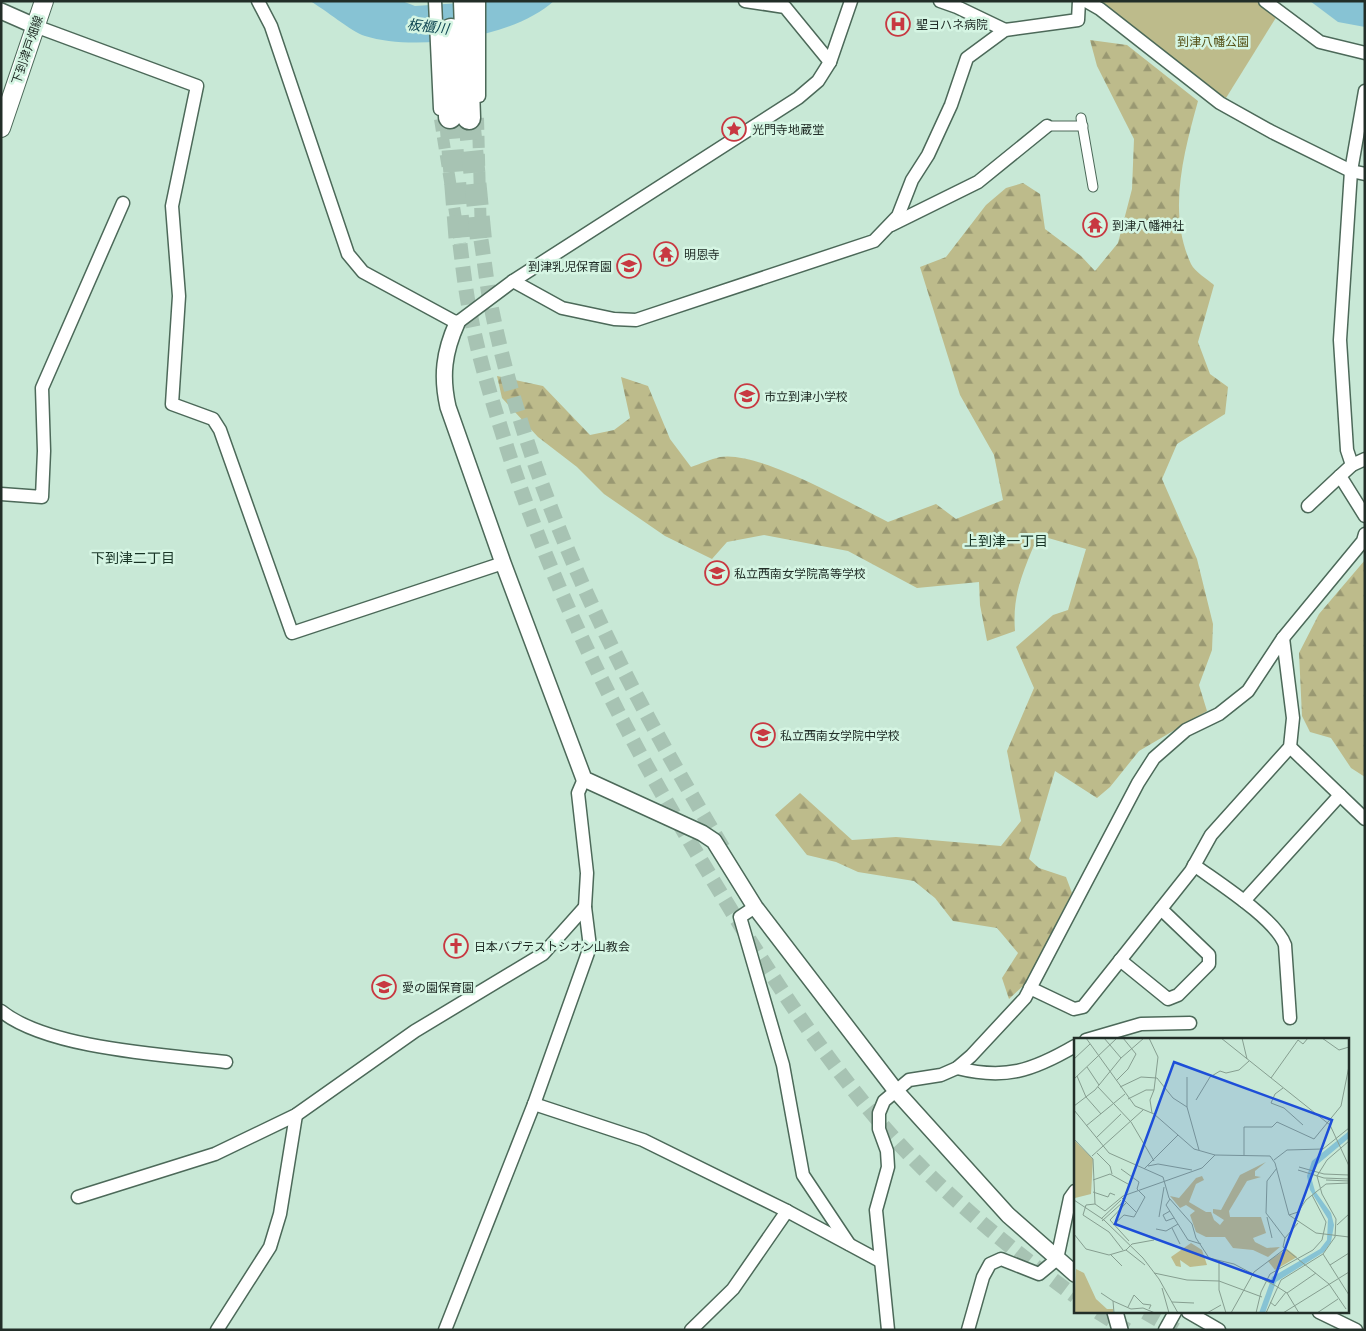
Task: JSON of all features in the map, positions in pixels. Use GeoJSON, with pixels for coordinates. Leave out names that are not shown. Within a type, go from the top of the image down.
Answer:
{"type":"FeatureCollection","features":[{"type":"Feature","properties":{"kind":"highway"},"geometry":{"type":"LineString","coordinates":[[451,1],[458,55],[459,118]]}},
{"type":"Feature","properties":{"kind":"highway"},"geometry":{"type":"LineString","coordinates":[[458,55],[465,1]]}},
{"type":"Feature","properties":{"kind":"main road","name":"下到津戸畑線"},"geometry":{"type":"LineString","coordinates":[[1,128],[44,1]]}},
{"type":"Feature","properties":{"kind":"street"},"geometry":{"type":"LineString","coordinates":[[258,1],[271,26],[348,254],[363,272],[457,323]]}},
{"type":"Feature","properties":{"kind":"street"},"geometry":{"type":"LineString","coordinates":[[435,1],[458,55]]}},
{"type":"Feature","properties":{"kind":"street"},"geometry":{"type":"LineString","coordinates":[[458,55],[478,1]]}},
{"type":"Feature","properties":{"kind":"street"},"geometry":{"type":"LineString","coordinates":[[744,1],[785,7],[830,62]]}},
{"type":"Feature","properties":{"kind":"street"},"geometry":{"type":"LineString","coordinates":[[851,1],[830,62],[818,81],[790,104],[514,281],[457,323],[445,357],[443,386],[448,408],[503,563],[584,778],[595,785],[702,833],[714,841],[755,907],[896,1091],[996,1202],[1074,1273]]}},
{"type":"Feature","properties":{"kind":"street"},"geometry":{"type":"LineString","coordinates":[[940,1],[1005,30]]}},
{"type":"Feature","properties":{"kind":"street"},"geometry":{"type":"LineString","coordinates":[[514,281],[562,308],[614,319],[636,320],[874,241],[898,216],[912,180],[928,155],[951,105],[967,58],[1005,30],[1078,20],[1079,1]]}},
{"type":"Feature","properties":{"kind":"street"},"geometry":{"type":"LineString","coordinates":[[1086,1],[1100,9],[1220,103],[1272,132],[1350,171],[1365,174]]}},
{"type":"Feature","properties":{"kind":"street"},"geometry":{"type":"LineString","coordinates":[[1266,1],[1320,42],[1365,54]]}},
{"type":"Feature","properties":{"kind":"street"},"geometry":{"type":"LineString","coordinates":[[1,11],[35,26],[196,86],[172,206],[179,296],[172,404],[213,419],[220,430],[292,633],[503,563]]}},
{"type":"Feature","properties":{"kind":"street"},"geometry":{"type":"LineString","coordinates":[[1352,465],[1347,450],[1340,340],[1350,171],[1365,91]]}},
{"type":"Feature","properties":{"kind":"street"},"geometry":{"type":"LineString","coordinates":[[888,226],[912,217],[978,182],[1047,126],[1082,122],[1093,187]]}},
{"type":"Feature","properties":{"kind":"street"},"geometry":{"type":"LineString","coordinates":[[1,494],[42,497],[44,451],[42,388],[123,203]]}},
{"type":"Feature","properties":{"kind":"street"},"geometry":{"type":"LineString","coordinates":[[1308,506],[1352,465],[1365,459]]}},
{"type":"Feature","properties":{"kind":"street"},"geometry":{"type":"LineString","coordinates":[[1340,476],[1365,516]]}},
{"type":"Feature","properties":{"kind":"street"},"geometry":{"type":"LineString","coordinates":[[888,1330],[876,1210],[888,1167],[887,1151],[879,1129],[879,1113],[884,1101],[910,1080],[941,1075],[957,1068],[971,1056],[1025,998],[1138,783],[1154,758],[1186,730],[1219,714],[1248,691],[1283,638],[1364,541],[1365,534]]}},
{"type":"Feature","properties":{"kind":"street"},"geometry":{"type":"LineString","coordinates":[[1030,988],[1074,1009],[1083,1007],[1194,865],[1211,835],[1290,747],[1293,718],[1283,638]]}},
{"type":"Feature","properties":{"kind":"street"},"geometry":{"type":"LineString","coordinates":[[1290,747],[1365,819]]}},
{"type":"Feature","properties":{"kind":"street"},"geometry":{"type":"LineString","coordinates":[[445,1330],[534,1104],[590,947],[585,908],[587,873],[578,793],[584,778]]}},
{"type":"Feature","properties":{"kind":"street"},"geometry":{"type":"LineString","coordinates":[[1244,901],[1340,795]]}},
{"type":"Feature","properties":{"kind":"street"},"geometry":{"type":"LineString","coordinates":[[1194,865],[1244,901],[1282,936],[1285,945],[1290,1018]]}},
{"type":"Feature","properties":{"kind":"street"},"geometry":{"type":"LineString","coordinates":[[755,907],[740,917],[783,1065],[803,1175],[849,1245]]}},
{"type":"Feature","properties":{"kind":"street"},"geometry":{"type":"LineString","coordinates":[[78,1197],[215,1154],[296,1116],[415,1031],[543,954],[585,908]]}},
{"type":"Feature","properties":{"kind":"street"},"geometry":{"type":"LineString","coordinates":[[1120,960],[1168,999],[1178,995],[1210,964],[1209,955],[1161,909]]}},
{"type":"Feature","properties":{"kind":"street"},"geometry":{"type":"LineString","coordinates":[[1,1011],[15,1022],[62,1038],[117,1049],[226,1062]]}},
{"type":"Feature","properties":{"kind":"street"},"geometry":{"type":"LineString","coordinates":[[1093,1038],[1142,1024],[1190,1023]]}},
{"type":"Feature","properties":{"kind":"street"},"geometry":{"type":"LineString","coordinates":[[957,1068],[980,1074],[1003,1075],[1049,1061],[1074,1047]]}},
{"type":"Feature","properties":{"kind":"street"},"geometry":{"type":"LineString","coordinates":[[534,1104],[643,1140],[787,1211],[880,1261]]}},
{"type":"Feature","properties":{"kind":"street"},"geometry":{"type":"LineString","coordinates":[[217,1330],[270,1246],[280,1214],[296,1116]]}},
{"type":"Feature","properties":{"kind":"street"},"geometry":{"type":"LineString","coordinates":[[968,1330],[983,1277],[990,1264],[1001,1259],[1039,1274],[1057,1259],[1070,1198],[1074,1192]]}},
{"type":"Feature","properties":{"kind":"street"},"geometry":{"type":"LineString","coordinates":[[692,1330],[733,1290],[787,1211]]}},
{"type":"Feature","properties":{"kind":"street"},"geometry":{"type":"LineString","coordinates":[[1116,1314],[1120,1330]]}},
{"type":"Feature","properties":{"kind":"street"},"geometry":{"type":"LineString","coordinates":[[1165,1330],[1174,1314]]}},
{"type":"Feature","properties":{"kind":"street"},"geometry":{"type":"LineString","coordinates":[[1191,1314],[1219,1330]]}},
{"type":"Feature","properties":{"kind":"street"},"geometry":{"type":"LineString","coordinates":[[1323,1314],[1356,1330]]}},
{"type":"Feature","properties":{"kind":"green space","name":"到津八幡公園"},"geometry":{"type":"Polygon","coordinates":[[[1098,1],[1256,1],[1277,16],[1226,98],[1192,75],[1098,1]]]}},
{"type":"Feature","properties":{"kind":"green space"},"geometry":{"type":"Polygon","coordinates":[[[1090,40],[1127,45],[1198,101],[1180,182],[1180,224],[1191,264],[1198,273],[1214,285],[1198,342],[1210,374],[1228,387],[1225,414],[1177,444],[1162,479],[1197,559],[1213,624],[1212,650],[1199,685],[1207,711],[1139,751],[1110,787],[1097,798],[1055,771],[1029,859],[1039,868],[1066,877],[1072,893],[1025,984],[1009,999],[1002,978],[1018,953],[997,928],[953,921],[935,898],[914,881],[858,872],[836,862],[807,855],[775,815],[800,793],[852,840],[896,837],[1001,846],[1021,821],[1007,751],[1034,688],[1016,647],[1053,615],[1068,610],[1086,549],[1038,535],[1017,593],[1015,631],[987,641],[980,605],[979,582],[917,588],[848,551],[764,535],[727,542],[712,559],[665,536],[604,494],[577,467],[538,437],[502,398],[497,376],[543,386],[590,435],[614,430],[630,418],[621,377],[648,386],[670,439],[691,467],[720,457],[737,457],[757,462],[805,480],[888,522],[936,504],[956,519],[1003,500],[994,455],[960,395],[920,267],[946,257],[986,205],[1006,188],[1023,183],[1040,194],[1045,229],[1081,256],[1095,271],[1118,243],[1132,189],[1134,139],[1097,66],[1090,40]]]}},
{"type":"Feature","properties":{"kind":"green space"},"geometry":{"type":"Polygon","coordinates":[[[1365,560],[1365,777],[1351,768],[1331,738],[1310,732],[1302,716],[1299,653],[1319,614],[1365,560]]]}},
{"type":"Feature","properties":{"kind":"water","name":"板櫃川"},"geometry":{"type":"Polygon","coordinates":[[[310,1],[402,1],[415,6],[490,1],[554,1],[536,14],[490,33],[437,42],[411,42],[386,41],[365,36],[352,30],[310,1]]]}},
{"type":"Feature","properties":{"kind":"water"},"geometry":{"type":"Polygon","coordinates":[[[1310,1],[1365,1],[1365,27],[1338,22],[1310,1]]]}},
{"type":"Feature","properties":{"kind":"tunnel"},"geometry":{"type":"LineString","coordinates":[[450,117],[460,244]]}},
{"type":"Feature","properties":{"kind":"tunnel"},"geometry":{"type":"LineString","coordinates":[[469,118],[481,240]]}},
{"type":"Feature","properties":{"kind":"tunnel"},"geometry":{"type":"LineString","coordinates":[[478,118],[481,240]]}},
{"type":"Feature","properties":{"kind":"tunnel"},"geometry":{"type":"LineString","coordinates":[[440,119],[460,244]]}},
{"type":"Feature","properties":{"kind":"tunnel"},"geometry":{"type":"LineString","coordinates":[[481,240],[490,302],[509,382],[531,452],[556,521],[616,655],[650,721],[723,848]]}},
{"type":"Feature","properties":{"kind":"tunnel"},"geometry":{"type":"LineString","coordinates":[[460,244],[469,309],[483,368],[526,503],[545,554],[589,654],[665,800],[782,991],[830,1060],[883,1126],[904,1150],[950,1195],[999,1237],[1074,1295]]}},
{"type":"Feature","properties":{"kind":"tunnel"},"geometry":{"type":"LineString","coordinates":[[1101,1314],[1127,1330]]}},
{"type":"Feature","properties":{"kind":"tunnel"},"geometry":{"type":"LineString","coordinates":[[1148,1314],[1176,1330]]}},
{"type":"Feature","properties":{"kind":"place","name":"聖ヨハネ病院"},"geometry":{"type":"Point","coordinates":[898,24]}},
{"type":"Feature","properties":{"kind":"place","name":"光門寺地蔵堂"},"geometry":{"type":"Point","coordinates":[734,129]}},
{"type":"Feature","properties":{"kind":"place","name":"到津八幡神社"},"geometry":{"type":"Point","coordinates":[1095,225]}},
{"type":"Feature","properties":{"kind":"place","name":"明恩寺"},"geometry":{"type":"Point","coordinates":[666,254]}},
{"type":"Feature","properties":{"kind":"place","name":"到津乳児保育園"},"geometry":{"type":"Point","coordinates":[629,266]}},
{"type":"Feature","properties":{"kind":"place","name":"市立到津小学校"},"geometry":{"type":"Point","coordinates":[747,396]}},
{"type":"Feature","properties":{"kind":"place","name":"私立西南女学院高等学校"},"geometry":{"type":"Point","coordinates":[717,573]}},
{"type":"Feature","properties":{"kind":"place","name":"私立西南女学院中学校"},"geometry":{"type":"Point","coordinates":[763,735]}},
{"type":"Feature","properties":{"kind":"place","name":"日本バプテストシオン山教会"},"geometry":{"type":"Point","coordinates":[456,946]}},
{"type":"Feature","properties":{"kind":"place","name":"愛の園保育園"},"geometry":{"type":"Point","coordinates":[384,987]}},
{"type":"Feature","properties":{"kind":"district","name":"上到津一丁目"},"geometry":{"type":"Point","coordinates":[1006,540]}},
{"type":"Feature","properties":{"kind":"district","name":"下到津二丁目"},"geometry":{"type":"Point","coordinates":[133,557]}}]}
